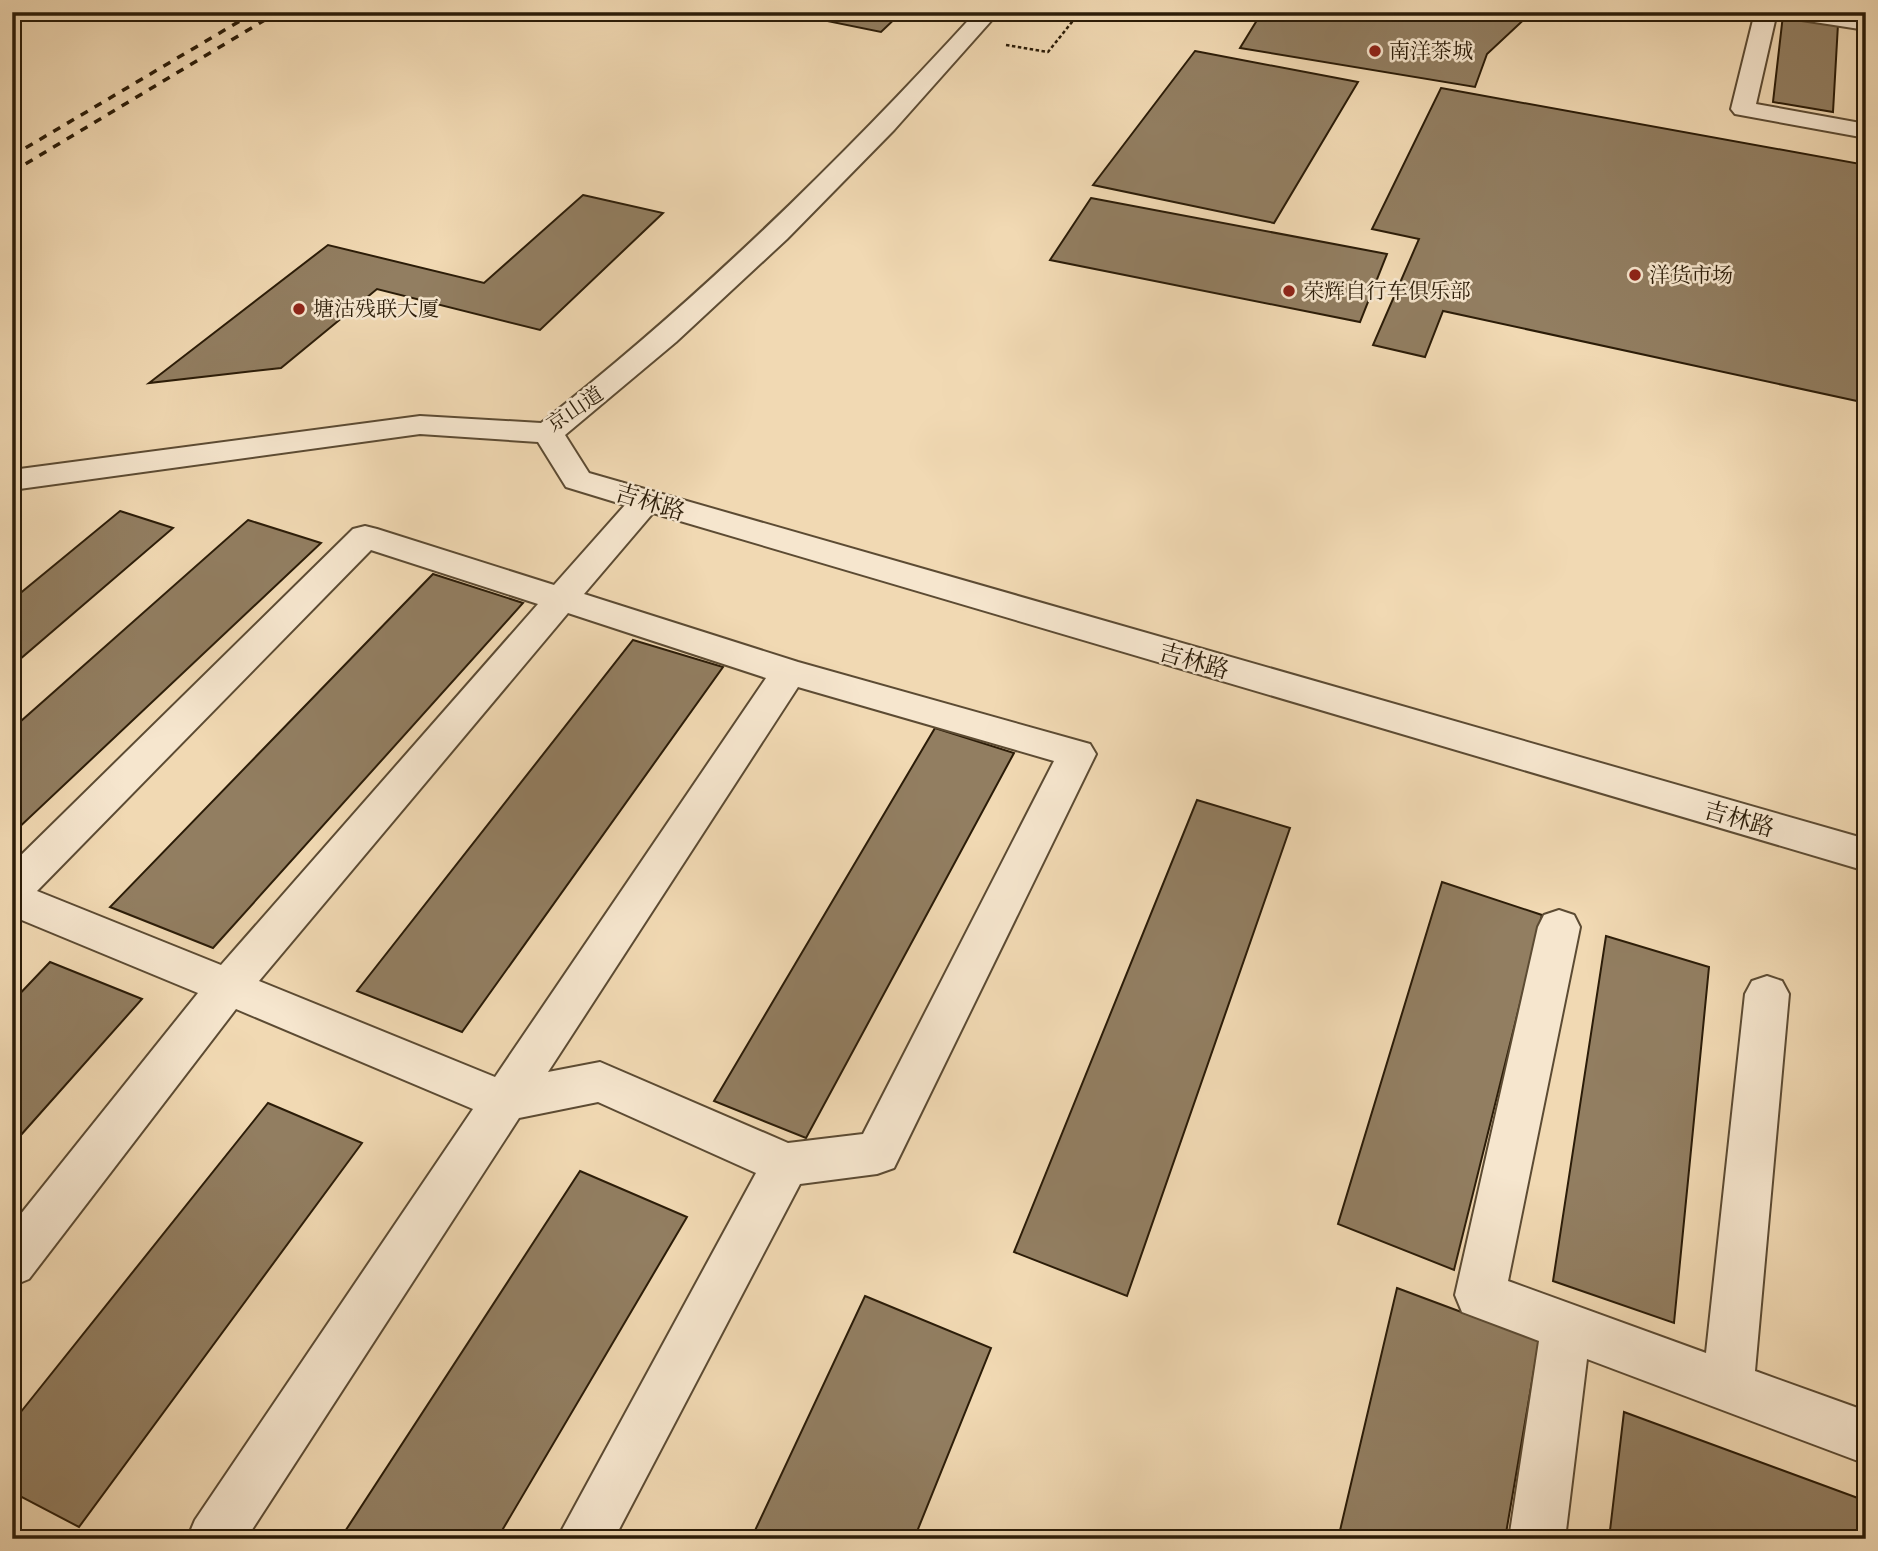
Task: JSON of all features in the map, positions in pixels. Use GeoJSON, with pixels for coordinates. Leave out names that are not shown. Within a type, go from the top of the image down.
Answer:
{"type":"FeatureCollection","features":[{"type":"Feature","properties":{"kind":"street","name":"京山道"},"geometry":{"type":"LineString","coordinates":[[12,480],[419,425],[548,433],[632,368],[843,170],[988,12]]}},
{"type":"Feature","properties":{"kind":"street"},"geometry":{"type":"LineString","coordinates":[[1766,12],[1743,109],[1866,131]]}},
{"type":"Feature","properties":{"kind":"street"},"geometry":{"type":"LineString","coordinates":[[1795,12],[1866,23]]}},
{"type":"Feature","properties":{"kind":"street","name":"吉林路"},"geometry":{"type":"LineString","coordinates":[[548,433],[577,480],[1866,855]]}},
{"type":"Feature","properties":{"kind":"street"},"geometry":{"type":"LineString","coordinates":[[12,1264],[228,987],[646,501]]}},
{"type":"Feature","properties":{"kind":"street"},"geometry":{"type":"LineString","coordinates":[[12,890],[365,537],[789,672],[1077,754],[877,1153],[786,1164],[600,1082],[504,1101],[12,898]]}},
{"type":"Feature","properties":{"kind":"street"},"geometry":{"type":"LineString","coordinates":[[214,1539],[789,672]]}},
{"type":"Feature","properties":{"kind":"street"},"geometry":{"type":"LineString","coordinates":[[1559,927],[1480,1295],[1866,1438]]}},
{"type":"Feature","properties":{"kind":"street"},"geometry":{"type":"LineString","coordinates":[[1728,1387],[1767,994]]}},
{"type":"Feature","properties":{"kind":"street"},"geometry":{"type":"LineString","coordinates":[[584,1539],[786,1164]]}},
{"type":"Feature","properties":{"kind":"street"},"geometry":{"type":"LineString","coordinates":[[1537,1539],[1566,1327]]}},
{"type":"Feature","properties":{"kind":"path"},"geometry":{"type":"LineString","coordinates":[[965,38],[1048,51],[1080,12]]}},
{"type":"Feature","properties":{"kind":"building"},"geometry":{"type":"Polygon","coordinates":[[[837,12],[902,12],[881,32],[827,21],[837,12]]]}},
{"type":"Feature","properties":{"kind":"building","name":"南洋茶城"},"geometry":{"type":"Polygon","coordinates":[[[1262,12],[1532,12],[1487,54],[1475,87],[1240,48],[1262,12]]]}},
{"type":"Feature","properties":{"kind":"building"},"geometry":{"type":"Polygon","coordinates":[[[1783,15],[1838,24],[1833,112],[1773,102],[1783,15]]]}},
{"type":"Feature","properties":{"kind":"building"},"geometry":{"type":"Polygon","coordinates":[[[1195,51],[1358,82],[1274,223],[1093,185],[1195,51]]]}},
{"type":"Feature","properties":{"kind":"building","name":"洋货市场"},"geometry":{"type":"Polygon","coordinates":[[[1441,88],[1866,165],[1866,403],[1443,311],[1425,357],[1373,345],[1419,239],[1372,229],[1441,88]]]}},
{"type":"Feature","properties":{"kind":"building","name":"塘沽残联大厦"},"geometry":{"type":"Polygon","coordinates":[[[583,195],[663,213],[540,330],[377,289],[281,368],[149,383],[328,245],[484,283],[583,195]]]}},
{"type":"Feature","properties":{"kind":"building","name":"荣辉自行车俱乐部"},"geometry":{"type":"Polygon","coordinates":[[[1091,198],[1387,254],[1360,322],[1050,260],[1091,198]]]}},
{"type":"Feature","properties":{"kind":"building"},"geometry":{"type":"Polygon","coordinates":[[[120,511],[173,528],[12,666],[12,600],[120,511]]]}},
{"type":"Feature","properties":{"kind":"building"},"geometry":{"type":"Polygon","coordinates":[[[248,520],[321,543],[12,834],[12,729],[248,520]]]}},
{"type":"Feature","properties":{"kind":"building"},"geometry":{"type":"Polygon","coordinates":[[[433,574],[523,603],[213,948],[110,907],[433,574]]]}},
{"type":"Feature","properties":{"kind":"building"},"geometry":{"type":"Polygon","coordinates":[[[633,640],[723,667],[462,1032],[357,991],[633,640]]]}},
{"type":"Feature","properties":{"kind":"building"},"geometry":{"type":"Polygon","coordinates":[[[935,728],[1014,753],[806,1138],[714,1101],[935,728]]]}},
{"type":"Feature","properties":{"kind":"building"},"geometry":{"type":"Polygon","coordinates":[[[1197,800],[1290,828],[1127,1296],[1014,1252],[1197,800]]]}},
{"type":"Feature","properties":{"kind":"building"},"geometry":{"type":"Polygon","coordinates":[[[1442,882],[1542,915],[1454,1270],[1338,1224],[1442,882]]]}},
{"type":"Feature","properties":{"kind":"building"},"geometry":{"type":"Polygon","coordinates":[[[1606,936],[1709,967],[1674,1323],[1553,1281],[1606,936]]]}},
{"type":"Feature","properties":{"kind":"building"},"geometry":{"type":"Polygon","coordinates":[[[50,962],[142,999],[12,1145],[12,1002],[50,962]]]}},
{"type":"Feature","properties":{"kind":"building"},"geometry":{"type":"Polygon","coordinates":[[[268,1103],[362,1143],[79,1527],[12,1492],[12,1423],[268,1103]]]}},
{"type":"Feature","properties":{"kind":"building"},"geometry":{"type":"Polygon","coordinates":[[[580,1171],[687,1217],[497,1539],[340,1539],[580,1171]]]}},
{"type":"Feature","properties":{"kind":"building"},"geometry":{"type":"Polygon","coordinates":[[[1397,1288],[1539,1341],[1505,1539],[1338,1539],[1397,1288]]]}},
{"type":"Feature","properties":{"kind":"building"},"geometry":{"type":"Polygon","coordinates":[[[865,1296],[991,1348],[914,1539],[751,1539],[865,1296]]]}},
{"type":"Feature","properties":{"kind":"building"},"geometry":{"type":"Polygon","coordinates":[[[1624,1412],[1866,1501],[1866,1539],[1609,1539],[1624,1412]]]}},
{"type":"Feature","properties":{"kind":"railway"},"geometry":{"type":"LineString","coordinates":[[12,156],[255,12]]}},
{"type":"Feature","properties":{"kind":"railway"},"geometry":{"type":"LineString","coordinates":[[12,172],[278,12]]}},
{"type":"Feature","properties":{"kind":"place","name":"南洋茶城"},"geometry":{"type":"Point","coordinates":[1375,51]}},
{"type":"Feature","properties":{"kind":"place","name":"洋货市场"},"geometry":{"type":"Point","coordinates":[1635,275]}},
{"type":"Feature","properties":{"kind":"place","name":"荣辉自行车俱乐部"},"geometry":{"type":"Point","coordinates":[1289,291]}},
{"type":"Feature","properties":{"kind":"place","name":"塘沽残联大厦"},"geometry":{"type":"Point","coordinates":[299,309]}}]}
